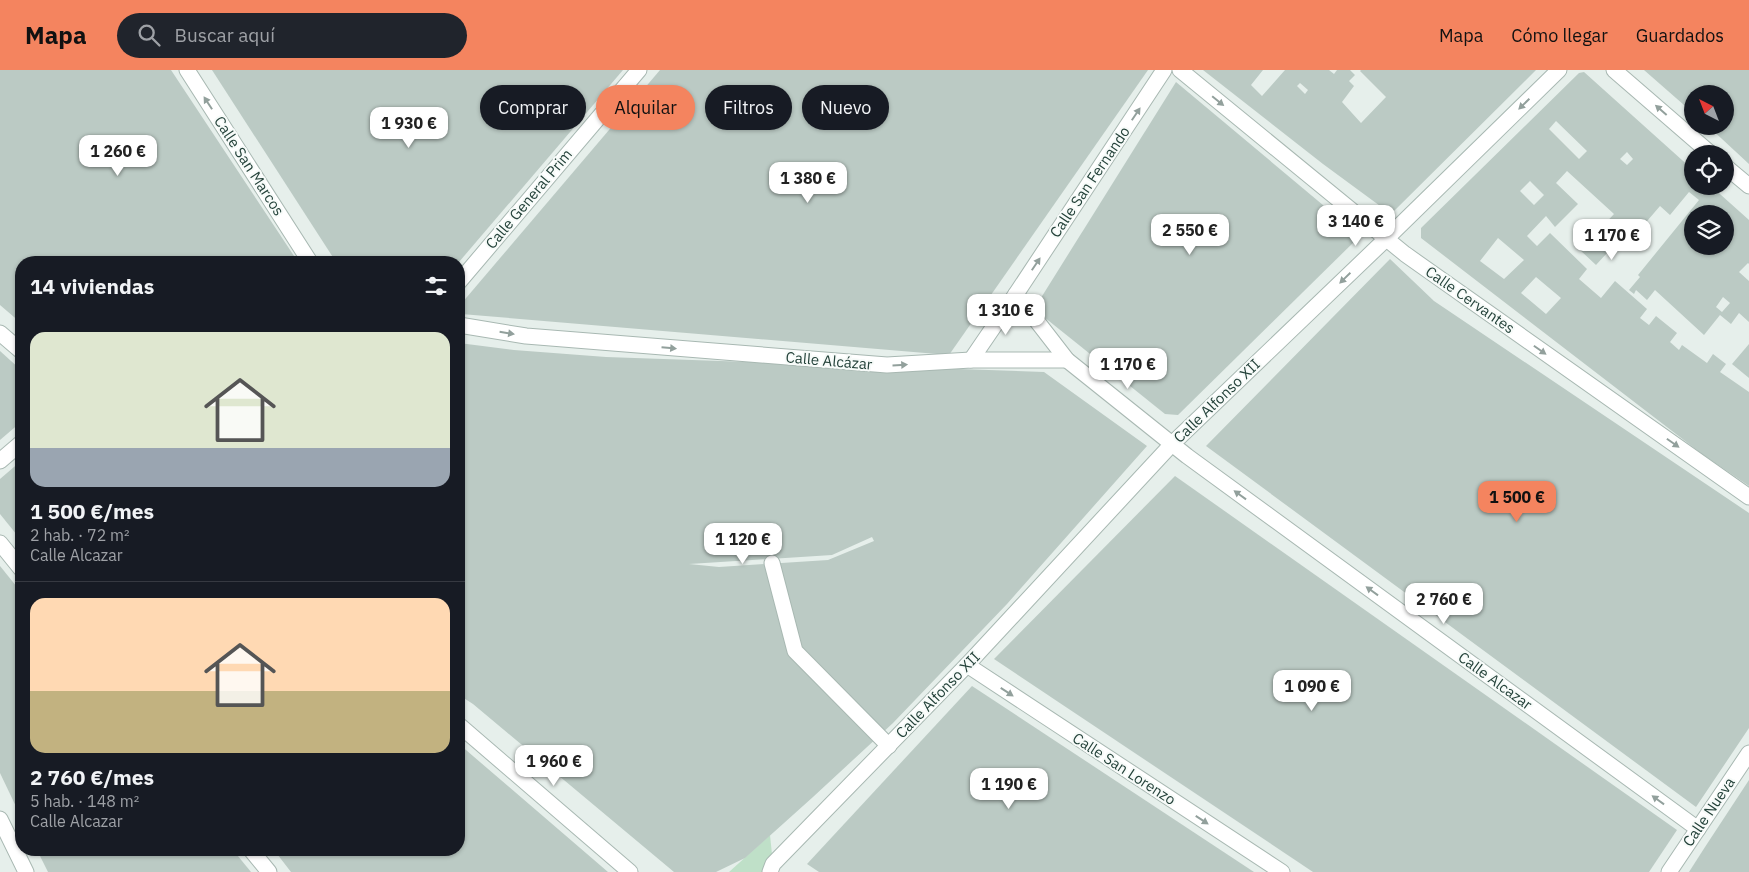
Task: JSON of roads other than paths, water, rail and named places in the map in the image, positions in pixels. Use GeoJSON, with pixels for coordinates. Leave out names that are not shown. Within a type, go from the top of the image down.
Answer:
{"type":"FeatureCollection","features":[{"type":"Feature","properties":{"kind":"street","name":"Calle San Marcos"},"geometry":{"type":"LineString","coordinates":[[187,70],[306,256]]}},
{"type":"Feature","properties":{"kind":"street","name":"Calle General Prim"},"geometry":{"type":"LineString","coordinates":[[465,275],[639,70]]}},
{"type":"Feature","properties":{"kind":"street","name":"Calle San Fernando"},"geometry":{"type":"LineString","coordinates":[[971,360],[1164,70]]}},
{"type":"Feature","properties":{"kind":"street","name":"Calle Cervantes"},"geometry":{"type":"LineString","coordinates":[[1180,70],[1405,254],[1749,497]]}},
{"type":"Feature","properties":{"kind":"street","name":"Calle Alfonso XII"},"geometry":{"type":"LineString","coordinates":[[776,869],[1172,444],[1559,70]]}},
{"type":"Feature","properties":{"kind":"street"},"geometry":{"type":"LineString","coordinates":[[1614,70],[1701,145]]}},
{"type":"Feature","properties":{"kind":"street"},"geometry":{"type":"LineString","coordinates":[[1734,174],[1749,186]]}},
{"type":"Feature","properties":{"kind":"street"},"geometry":{"type":"LineString","coordinates":[[1016,294],[1067,360],[1172,444]]}},
{"type":"Feature","properties":{"kind":"street","name":"Calle Alcázar"},"geometry":{"type":"LineString","coordinates":[[465,326],[526,336],[887,365],[971,360],[1067,360]]}},
{"type":"Feature","properties":{"kind":"street"},"geometry":{"type":"LineString","coordinates":[[0,333],[15,346]]}},
{"type":"Feature","properties":{"kind":"street","name":"Calle Alcazar"},"geometry":{"type":"LineString","coordinates":[[1172,444],[1698,829]]}},
{"type":"Feature","properties":{"kind":"street"},"geometry":{"type":"LineString","coordinates":[[0,461],[15,448]]}},
{"type":"Feature","properties":{"kind":"street"},"geometry":{"type":"LineString","coordinates":[[0,543],[15,562]]}},
{"type":"Feature","properties":{"kind":"street","name":"Calle Alfonso XII"},"geometry":{"type":"LineString","coordinates":[[772,563],[795,651],[889,746]]}},
{"type":"Feature","properties":{"kind":"street","name":"Calle San Lorenzo"},"geometry":{"type":"LineString","coordinates":[[967,666],[1282,872]]}},
{"type":"Feature","properties":{"kind":"street"},"geometry":{"type":"LineString","coordinates":[[465,730],[630,872]]}},
{"type":"Feature","properties":{"kind":"street","name":"Calle Nueva"},"geometry":{"type":"LineString","coordinates":[[1669,872],[1749,753]]}},
{"type":"Feature","properties":{"kind":"street"},"geometry":{"type":"LineString","coordinates":[[0,819],[15,850]]}},
{"type":"Feature","properties":{"kind":"street"},"geometry":{"type":"LineString","coordinates":[[18,856],[26,872]]}},
{"type":"Feature","properties":{"kind":"street"},"geometry":{"type":"LineString","coordinates":[[256,856],[269,872]]}}]}
